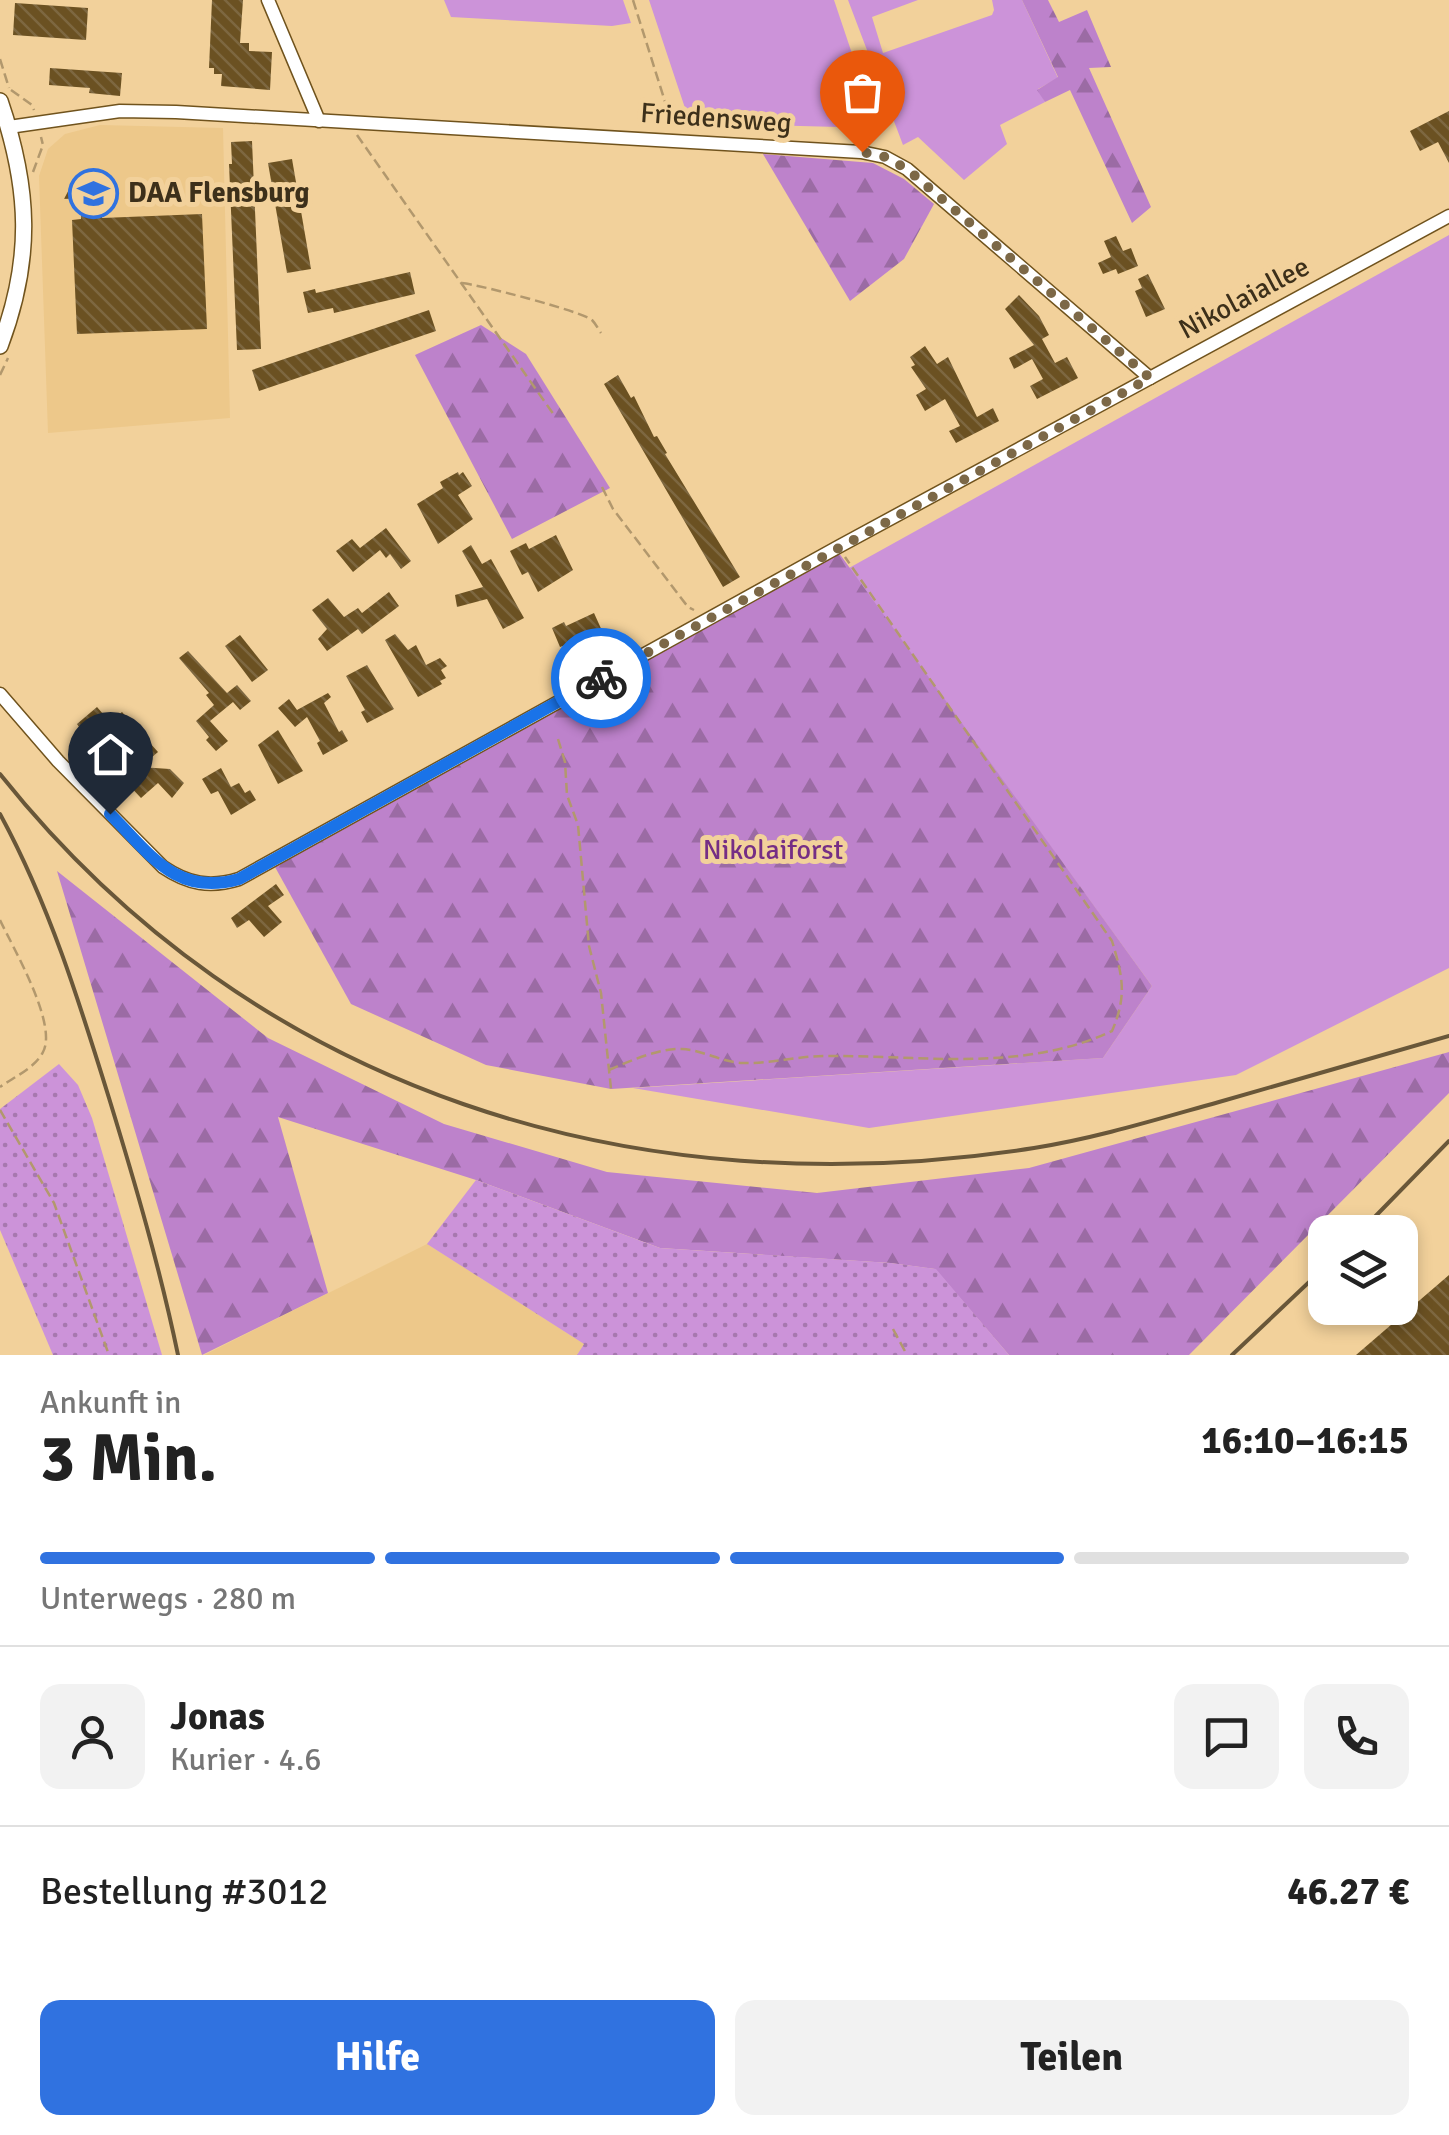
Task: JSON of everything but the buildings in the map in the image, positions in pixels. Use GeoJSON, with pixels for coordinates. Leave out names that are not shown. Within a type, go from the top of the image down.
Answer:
{"type":"FeatureCollection","features":[{"type":"Feature","properties":{"kind":"street"},"geometry":{"type":"LineString","coordinates":[[268,0],[319,120]]}},
{"type":"Feature","properties":{"kind":"street"},"geometry":{"type":"LineString","coordinates":[[0,346],[13,312],[24,263],[24,213],[5,95]]}},
{"type":"Feature","properties":{"kind":"street","name":"Friedensweg"},"geometry":{"type":"LineString","coordinates":[[9,128],[120,111],[677,140],[862,152],[885,157],[907,169],[1150,378]]}},
{"type":"Feature","properties":{"kind":"street","name":"Nikolaiallee"},"geometry":{"type":"LineString","coordinates":[[0,694],[58,760],[163,867],[180,879],[220,884],[239,879],[838,547],[1449,216]]}},
{"type":"Feature","properties":{"kind":"path"},"geometry":{"type":"LineString","coordinates":[[632,0],[677,140]]}},
{"type":"Feature","properties":{"kind":"path"},"geometry":{"type":"LineString","coordinates":[[0,59],[5,95]]}},
{"type":"Feature","properties":{"kind":"path"},"geometry":{"type":"LineString","coordinates":[[348,122],[554,415]]}},
{"type":"Feature","properties":{"kind":"path"},"geometry":{"type":"LineString","coordinates":[[461,282],[486,285],[526,301],[565,309],[591,320],[600,333]]}},
{"type":"Feature","properties":{"kind":"path"},"geometry":{"type":"LineString","coordinates":[[602,487],[613,509],[688,607],[709,619]]}},
{"type":"Feature","properties":{"kind":"path"},"geometry":{"type":"LineString","coordinates":[[609,1070],[636,1058],[680,1048],[740,1063],[819,1056],[920,1056],[960,1061],[1030,1054],[1092,1040],[1112,1031],[1123,997],[1112,941],[838,547]]}},
{"type":"Feature","properties":{"kind":"path"},"geometry":{"type":"LineString","coordinates":[[558,740],[567,795],[578,825],[589,946],[601,993],[611,1089]]}},
{"type":"Feature","properties":{"kind":"path"},"geometry":{"type":"LineString","coordinates":[[0,920],[42,1014],[47,1040],[40,1058],[0,1087]]}},
{"type":"Feature","properties":{"kind":"path"},"geometry":{"type":"LineString","coordinates":[[0,1110],[50,1194],[108,1355]]}},
{"type":"Feature","properties":{"kind":"path"},"geometry":{"type":"LineString","coordinates":[[893,1330],[907,1355]]}},
{"type":"Feature","properties":{"kind":"shaded area"},"geometry":{"type":"Polygon","coordinates":[[[444,0],[623,0],[631,23],[612,26],[451,17],[444,0]]]}},
{"type":"Feature","properties":{"kind":"shaded area"},"geometry":{"type":"Polygon","coordinates":[[[649,0],[834,0],[877,128],[690,123],[649,0]]]}},
{"type":"Feature","properties":{"kind":"shaded area"},"geometry":{"type":"Polygon","coordinates":[[[848,0],[918,0],[872,17],[883,53],[992,15],[992,0],[1022,0],[1058,78],[1038,89],[1045,102],[1000,125],[1007,144],[964,180],[918,137],[903,145],[848,0]]]}},
{"type":"Feature","properties":{"kind":"shaded area"},"geometry":{"type":"Polygon","coordinates":[[[100,125],[223,128],[230,418],[48,433],[39,176],[48,149],[65,134],[100,125]]]}},
{"type":"Feature","properties":{"kind":"shaded area"},"geometry":{"type":"Polygon","coordinates":[[[1449,235],[1449,968],[1236,1075],[869,1128],[633,1088],[1103,1058],[1152,986],[849,568],[1449,235]]]}},
{"type":"Feature","properties":{"kind":"shaded area"},"geometry":{"type":"Polygon","coordinates":[[[59,1064],[78,1085],[92,1118],[162,1355],[53,1355],[0,1230],[0,1109],[59,1064]]]}},
{"type":"Feature","properties":{"kind":"shaded area"},"geometry":{"type":"Polygon","coordinates":[[[476,1180],[660,1248],[936,1269],[1009,1355],[577,1355],[584,1344],[427,1244],[476,1180]]]}},
{"type":"Feature","properties":{"kind":"shaded area"},"geometry":{"type":"Polygon","coordinates":[[[427,1244],[584,1344],[577,1355],[204,1355],[427,1244]]]}},
{"type":"Feature","properties":{"kind":"green space"},"geometry":{"type":"Polygon","coordinates":[[[1022,0],[1048,0],[1059,22],[1087,10],[1111,67],[1089,68],[1151,207],[1132,223],[1070,90],[1045,102],[1037,90],[1058,77],[1022,0]]]}},
{"type":"Feature","properties":{"kind":"green space"},"geometry":{"type":"Polygon","coordinates":[[[763,154],[873,163],[904,179],[934,204],[904,259],[850,301],[763,154]]]}},
{"type":"Feature","properties":{"kind":"green space"},"geometry":{"type":"Polygon","coordinates":[[[481,325],[526,354],[610,488],[512,539],[415,355],[481,325]]]}},
{"type":"Feature","properties":{"kind":"green space","name":"Nikolaiforst"},"geometry":{"type":"Polygon","coordinates":[[[839,553],[1152,986],[1103,1058],[611,1089],[486,1065],[351,1004],[275,867],[839,553]]]}},
{"type":"Feature","properties":{"kind":"green space"},"geometry":{"type":"Polygon","coordinates":[[[57,871],[268,1038],[444,1124],[607,1172],[817,1193],[1029,1168],[1449,1052],[1449,1093],[1328,1215],[1308,1215],[1308,1235],[1189,1355],[1009,1355],[935,1269],[660,1248],[476,1180],[278,1117],[328,1293],[202,1355],[57,871]]]}},
{"type":"Feature","properties":{"kind":"railway"},"geometry":{"type":"LineString","coordinates":[[0,774],[101,884],[213,976],[335,1049],[464,1104],[600,1141],[741,1161],[886,1163],[1034,1148],[1127,1128],[1449,1036]]}},
{"type":"Feature","properties":{"kind":"railway"},"geometry":{"type":"LineString","coordinates":[[0,814],[48,918],[86,1025],[146,1226],[178,1355]]}},
{"type":"Feature","properties":{"kind":"railway"},"geometry":{"type":"LineString","coordinates":[[1377,1215],[1449,1141]]}},
{"type":"Feature","properties":{"kind":"railway"},"geometry":{"type":"LineString","coordinates":[[1232,1355],[1308,1283]]}},
{"type":"Feature","properties":{"kind":"way so far"},"geometry":{"type":"LineString","coordinates":[[601,678],[1150,378],[907,169],[885,157],[862,152]]}},
{"type":"Feature","properties":{"kind":"place","name":"DAA Flensburg"},"geometry":{"type":"Point","coordinates":[93,193]}},
{"type":"Feature","properties":{"kind":"route"},"geometry":{"type":"LineString","coordinates":[[110,814],[180,879],[220,884],[239,879],[601,678]]}}]}
